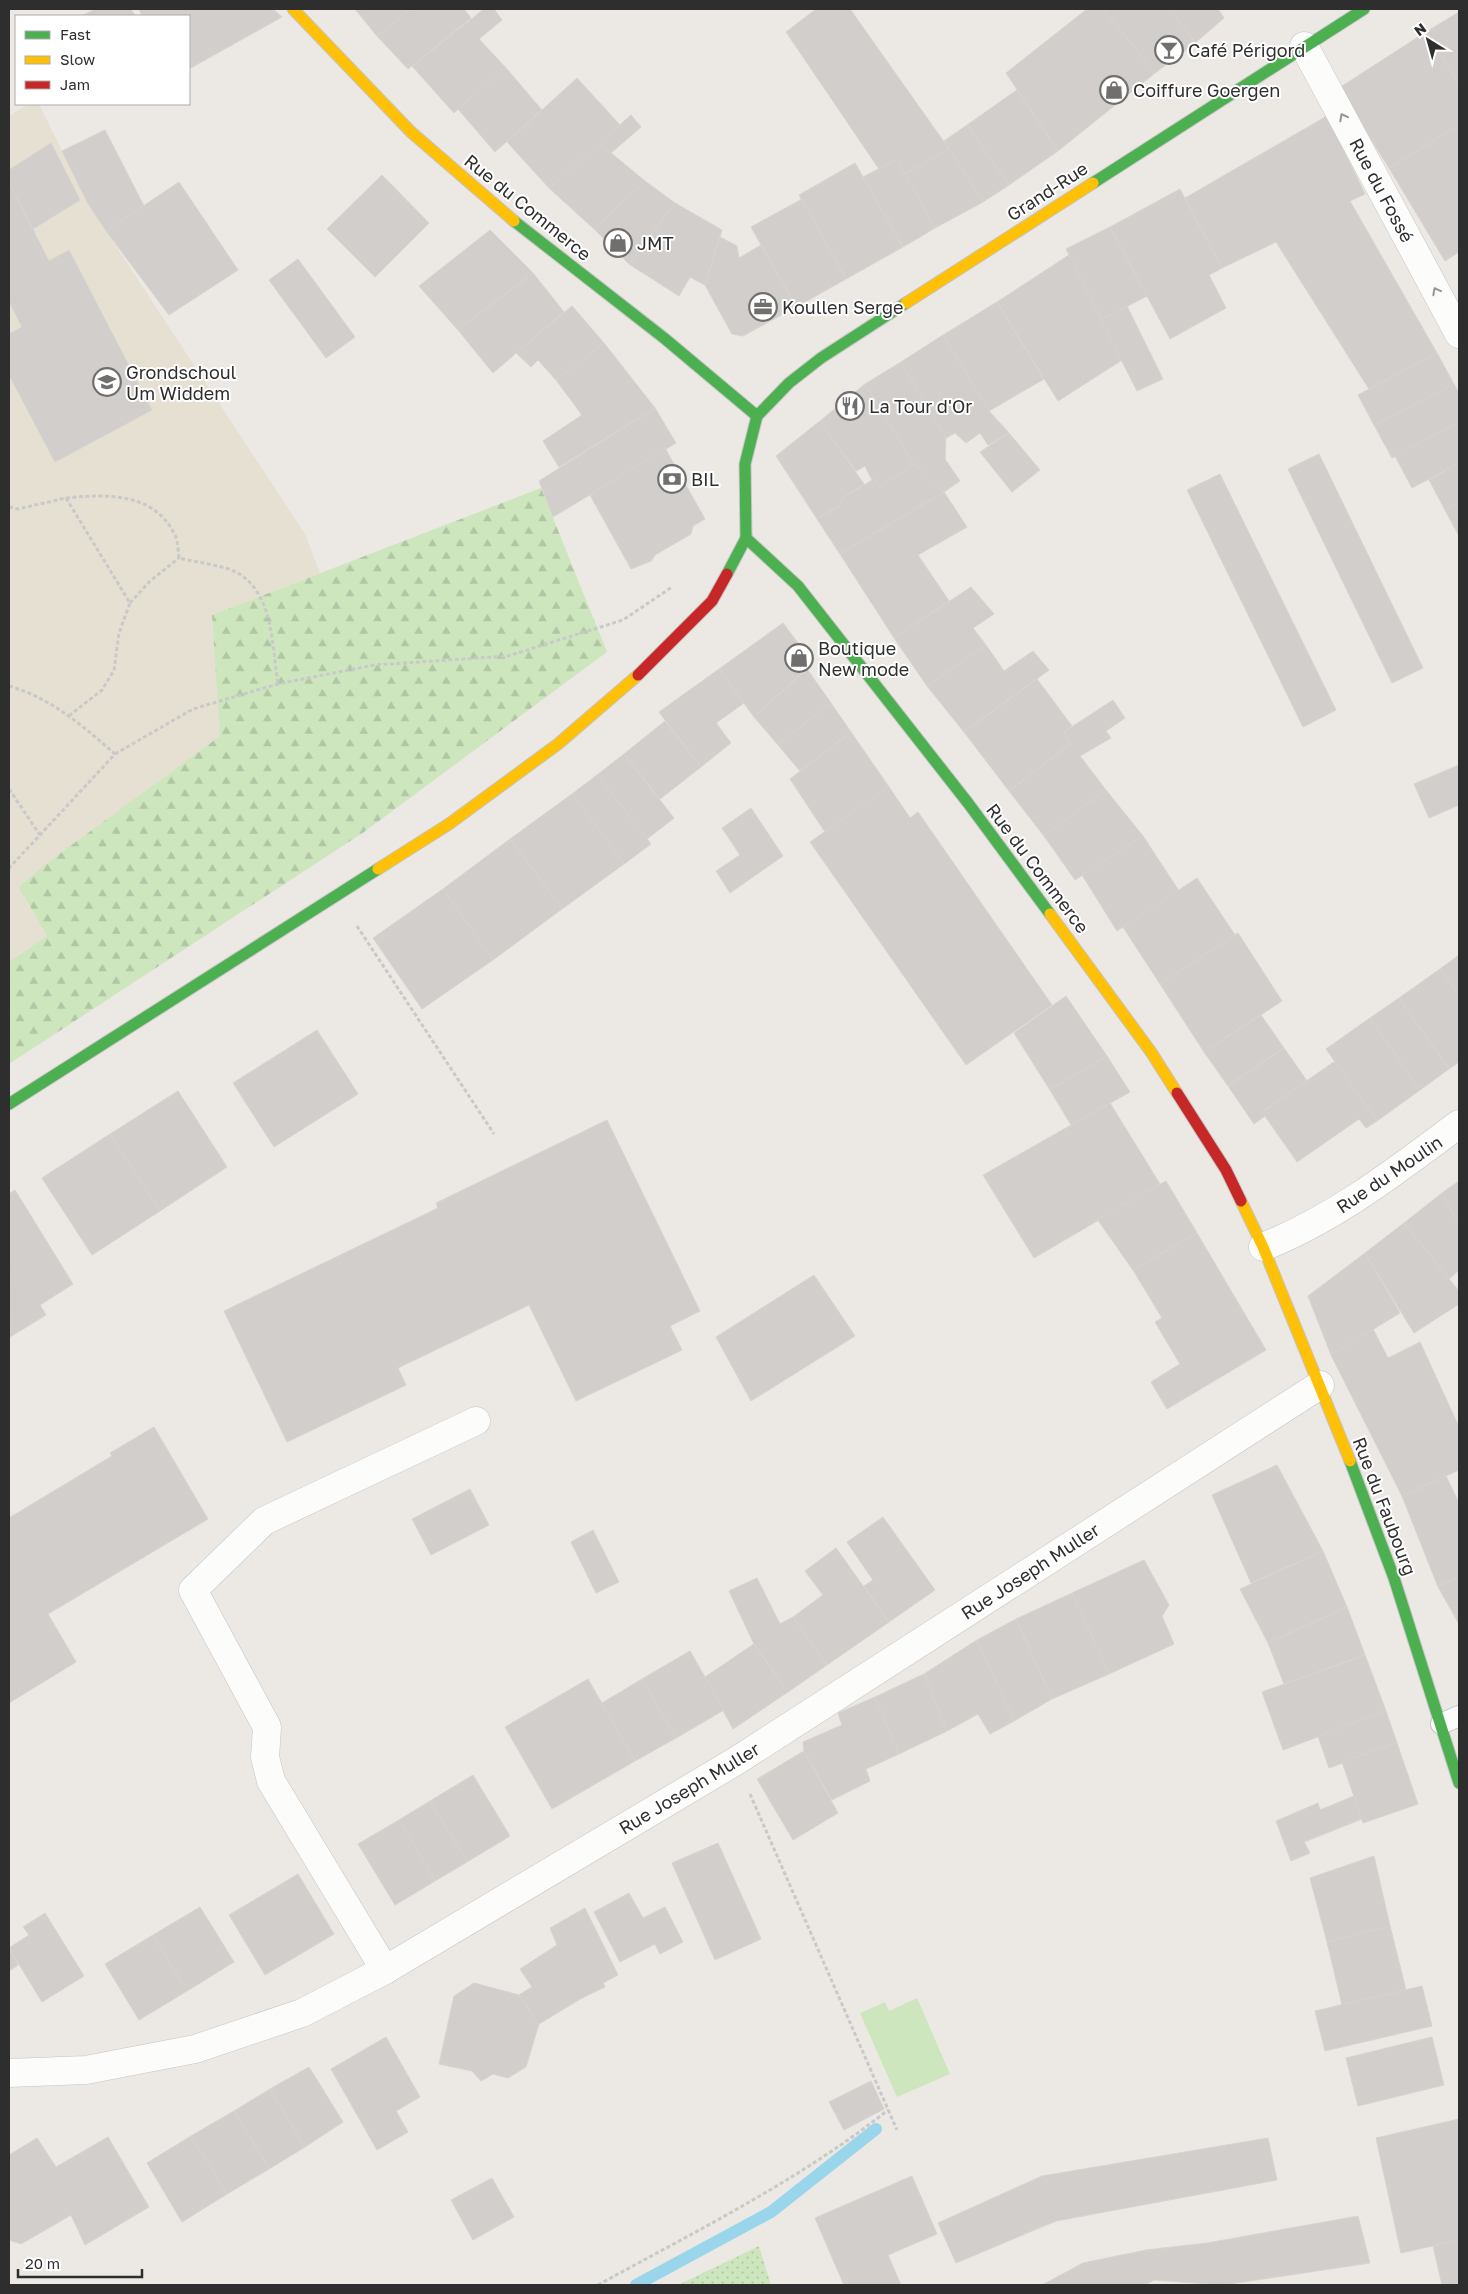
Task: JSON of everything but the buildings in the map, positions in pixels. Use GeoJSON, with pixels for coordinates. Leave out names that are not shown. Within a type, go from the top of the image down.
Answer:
{"type":"FeatureCollection","features":[{"type":"Feature","properties":{"kind":"main road","name":"Rue du Commerce"},"geometry":{"type":"LineString","coordinates":[[293,9],[418,138],[526,231],[664,338],[758,416]]}},
{"type":"Feature","properties":{"kind":"main road","name":"Grand-Rue"},"geometry":{"type":"LineString","coordinates":[[758,416],[789,383],[821,358],[1364,9]]}},
{"type":"Feature","properties":{"kind":"main road"},"geometry":{"type":"LineString","coordinates":[[9,1104],[449,824],[542,755],[655,660],[712,601],[746,538],[745,464],[758,416]]}},
{"type":"Feature","properties":{"kind":"main road","name":"Rue du Commerce"},"geometry":{"type":"LineString","coordinates":[[746,538],[798,586],[968,803],[1091,968],[1151,1052],[1226,1170],[1263,1246]]}},
{"type":"Feature","properties":{"kind":"main road","name":"Rue du Faubourg"},"geometry":{"type":"LineString","coordinates":[[1263,1246],[1320,1385],[1450,1720],[1458,1774]]}},
{"type":"Feature","properties":{"kind":"street","name":"Rue du Fossé"},"geometry":{"type":"LineString","coordinates":[[1304,46],[1459,334]]}},
{"type":"Feature","properties":{"kind":"street","name":"Rue du Moulin"},"geometry":{"type":"LineString","coordinates":[[1263,1246],[1289,1236],[1362,1196],[1459,1124]]}},
{"type":"Feature","properties":{"kind":"street","name":"Rue Joseph Muller"},"geometry":{"type":"LineString","coordinates":[[9,2073],[86,2070],[195,2050],[302,2013],[385,1970],[736,1761],[1320,1385]]}},
{"type":"Feature","properties":{"kind":"street"},"geometry":{"type":"LineString","coordinates":[[385,1970],[271,1781],[265,1757],[267,1728],[192,1590],[264,1521],[476,1421]]}},
{"type":"Feature","properties":{"kind":"path"},"geometry":{"type":"LineString","coordinates":[[9,508],[18,509],[66,498],[106,494],[146,504],[165,520],[176,537],[179,558]]}},
{"type":"Feature","properties":{"kind":"path"},"geometry":{"type":"LineString","coordinates":[[66,498],[130,603]]}},
{"type":"Feature","properties":{"kind":"path"},"geometry":{"type":"LineString","coordinates":[[70,715],[102,690],[114,670],[119,633],[130,603],[150,581],[179,558]]}},
{"type":"Feature","properties":{"kind":"path"},"geometry":{"type":"LineString","coordinates":[[179,558],[236,572],[252,586],[266,608],[278,684]]}},
{"type":"Feature","properties":{"kind":"path"},"geometry":{"type":"LineString","coordinates":[[9,868],[115,754],[193,708],[278,684],[374,665],[508,656],[623,620],[680,582]]}},
{"type":"Feature","properties":{"kind":"path"},"geometry":{"type":"LineString","coordinates":[[9,686],[24,690],[70,715],[115,754]]}},
{"type":"Feature","properties":{"kind":"path"},"geometry":{"type":"LineString","coordinates":[[9,789],[40,835]]}},
{"type":"Feature","properties":{"kind":"path"},"geometry":{"type":"LineString","coordinates":[[337,896],[494,1134]]}},
{"type":"Feature","properties":{"kind":"path"},"geometry":{"type":"LineString","coordinates":[[736,1761],[897,2130]]}},
{"type":"Feature","properties":{"kind":"path"},"geometry":{"type":"LineString","coordinates":[[598,2285],[794,2175],[888,2110]]}},
{"type":"Feature","properties":{"kind":"shaded area","name":"Grondschoul Um Widdem"},"geometry":{"type":"Polygon","coordinates":[[[27,105],[39,105],[87,202],[305,534],[320,573],[212,615],[221,736],[43,866],[19,887],[47,936],[9,962],[9,116],[27,105]]]}},
{"type":"Feature","properties":{"kind":"green space"},"geometry":{"type":"Polygon","coordinates":[[[541,488],[607,652],[364,832],[9,1064],[9,962],[47,936],[19,887],[43,866],[220,736],[212,615],[541,488]]]}},
{"type":"Feature","properties":{"kind":"green space"},"geometry":{"type":"Polygon","coordinates":[[[917,1998],[950,2074],[897,2097],[860,2013],[885,2002],[889,2011],[917,1998]]]}},
{"type":"Feature","properties":{"kind":"green space"},"geometry":{"type":"Polygon","coordinates":[[[759,2246],[771,2285],[678,2285],[759,2246]]]}},
{"type":"Feature","properties":{"kind":"waterway"},"geometry":{"type":"LineString","coordinates":[[636,2285],[771,2212],[876,2129]]}},
{"type":"Feature","properties":{"kind":"traffic: fast"},"geometry":{"type":"LineString","coordinates":[[1093,183],[1364,9]]}},
{"type":"Feature","properties":{"kind":"traffic: fast"},"geometry":{"type":"LineString","coordinates":[[514,221],[664,338],[757,416]]}},
{"type":"Feature","properties":{"kind":"traffic: fast"},"geometry":{"type":"LineString","coordinates":[[727,574],[746,538],[745,464],[757,416],[789,383],[821,358],[906,303]]}},
{"type":"Feature","properties":{"kind":"traffic: fast"},"geometry":{"type":"LineString","coordinates":[[746,538],[798,586],[968,803],[1050,914]]}},
{"type":"Feature","properties":{"kind":"traffic: fast"},"geometry":{"type":"LineString","coordinates":[[9,1104],[378,869]]}},
{"type":"Feature","properties":{"kind":"traffic: fast"},"geometry":{"type":"LineString","coordinates":[[1350,1461],[1394,1578],[1459,1783]]}},
{"type":"Feature","properties":{"kind":"traffic: slow"},"geometry":{"type":"LineString","coordinates":[[293,9],[411,132],[514,221]]}},
{"type":"Feature","properties":{"kind":"traffic: slow"},"geometry":{"type":"LineString","coordinates":[[906,303],[1093,183]]}},
{"type":"Feature","properties":{"kind":"traffic: slow"},"geometry":{"type":"LineString","coordinates":[[378,869],[449,824],[558,744],[638,675]]}},
{"type":"Feature","properties":{"kind":"traffic: slow"},"geometry":{"type":"LineString","coordinates":[[1050,914],[1151,1052],[1177,1093]]}},
{"type":"Feature","properties":{"kind":"traffic: slow"},"geometry":{"type":"LineString","coordinates":[[1241,1201],[1263,1247],[1350,1461]]}},
{"type":"Feature","properties":{"kind":"traffic: jam"},"geometry":{"type":"LineString","coordinates":[[638,675],[712,601],[727,574]]}},
{"type":"Feature","properties":{"kind":"traffic: jam"},"geometry":{"type":"LineString","coordinates":[[1177,1093],[1226,1170],[1241,1201]]}},
{"type":"Feature","properties":{"kind":"place","name":"Café Périgord"},"geometry":{"type":"Point","coordinates":[1169,50]}},
{"type":"Feature","properties":{"kind":"place","name":"Coiffure Goergen"},"geometry":{"type":"Point","coordinates":[1114,90]}},
{"type":"Feature","properties":{"kind":"place","name":"JMT"},"geometry":{"type":"Point","coordinates":[618,243]}},
{"type":"Feature","properties":{"kind":"place","name":"Koullen Serge"},"geometry":{"type":"Point","coordinates":[763,307]}},
{"type":"Feature","properties":{"kind":"place","name":"Grondschoul Um Widdem"},"geometry":{"type":"Point","coordinates":[107,382]}},
{"type":"Feature","properties":{"kind":"place","name":"La Tour d'Or"},"geometry":{"type":"Point","coordinates":[850,406]}},
{"type":"Feature","properties":{"kind":"place","name":"BIL"},"geometry":{"type":"Point","coordinates":[672,479]}},
{"type":"Feature","properties":{"kind":"place","name":"Boutique New mode"},"geometry":{"type":"Point","coordinates":[799,658]}}]}
